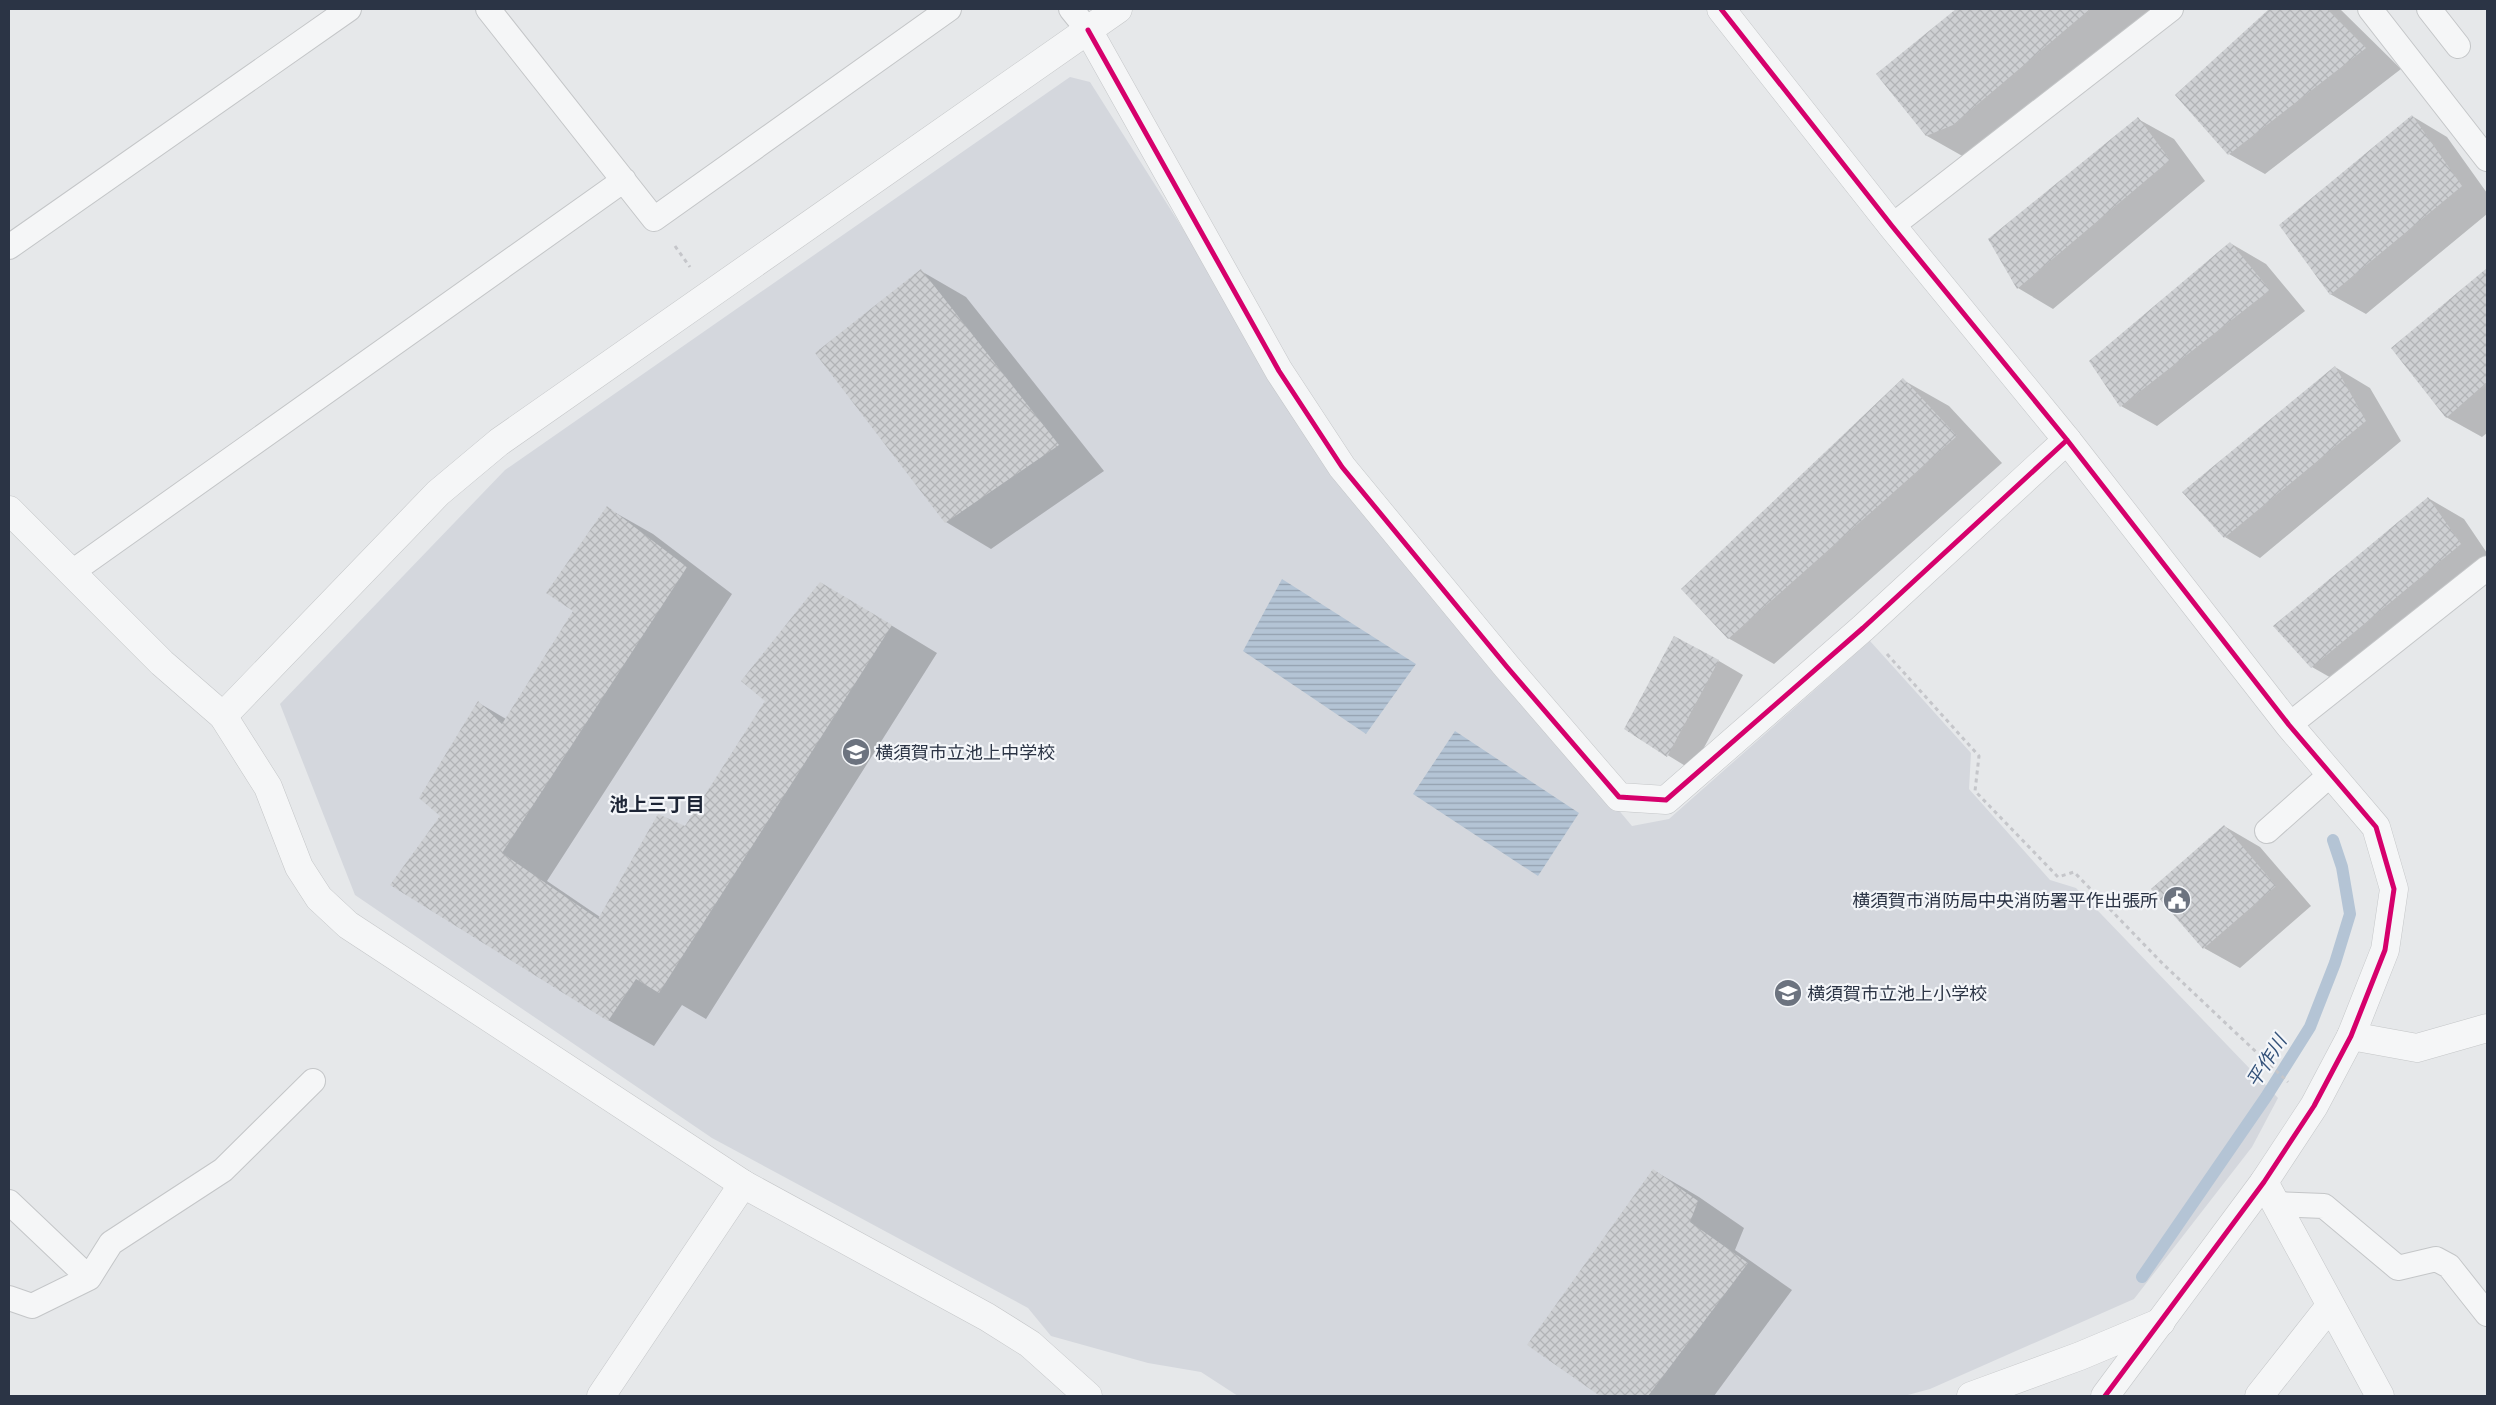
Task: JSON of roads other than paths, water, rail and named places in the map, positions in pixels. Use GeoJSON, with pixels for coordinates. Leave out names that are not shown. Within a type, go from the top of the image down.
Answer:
{"type":"FeatureCollection","features":[{"type":"Feature","properties":{"kind":"street"},"geometry":{"type":"LineString","coordinates":[[223,716],[438,492],[499,442],[1118,9]]}},
{"type":"Feature","properties":{"kind":"street"},"geometry":{"type":"LineString","coordinates":[[1721,9],[1892,226],[2067,440],[2289,725],[2376,827],[2394,889],[2386,950],[2351,1036],[2270,1193],[2161,1322],[2106,1396]]}},
{"type":"Feature","properties":{"kind":"street"},"geometry":{"type":"LineString","coordinates":[[1088,30],[1279,371],[1342,467],[1507,668],[1619,797],[1666,800],[1863,628],[2067,440]]}},
{"type":"Feature","properties":{"kind":"street"},"geometry":{"type":"LineString","coordinates":[[9,510],[162,663],[223,716],[268,787],[299,866],[319,898],[348,925],[743,1184],[987,1317],[1030,1344],[1088,1396]]}},
{"type":"Feature","properties":{"kind":"street"},"geometry":{"type":"LineString","coordinates":[[2351,1036],[2417,1048],[2487,1028]]}},
{"type":"Feature","properties":{"kind":"street"},"geometry":{"type":"LineString","coordinates":[[601,1396],[743,1184]]}},
{"type":"Feature","properties":{"kind":"street"},"geometry":{"type":"LineString","coordinates":[[2270,1193],[2380,1396]]}},
{"type":"Feature","properties":{"kind":"street"},"geometry":{"type":"LineString","coordinates":[[2259,1396],[2330,1306]]}},
{"type":"Feature","properties":{"kind":"street"},"geometry":{"type":"LineString","coordinates":[[1971,1396],[2080,1356],[2161,1322]]}},
{"type":"Feature","properties":{"kind":"lane"},"geometry":{"type":"LineString","coordinates":[[9,247],[349,9]]}},
{"type":"Feature","properties":{"kind":"lane"},"geometry":{"type":"LineString","coordinates":[[488,9],[654,219],[949,9]]}},
{"type":"Feature","properties":{"kind":"lane"},"geometry":{"type":"LineString","coordinates":[[1071,9],[1088,30]]}},
{"type":"Feature","properties":{"kind":"lane"},"geometry":{"type":"LineString","coordinates":[[1892,226],[2171,9]]}},
{"type":"Feature","properties":{"kind":"lane"},"geometry":{"type":"LineString","coordinates":[[2370,9],[2487,159]]}},
{"type":"Feature","properties":{"kind":"lane"},"geometry":{"type":"LineString","coordinates":[[2429,9],[2458,46]]}},
{"type":"Feature","properties":{"kind":"lane"},"geometry":{"type":"LineString","coordinates":[[72,572],[624,180]]}},
{"type":"Feature","properties":{"kind":"lane"},"geometry":{"type":"LineString","coordinates":[[2289,725],[2487,568]]}},
{"type":"Feature","properties":{"kind":"lane"},"geometry":{"type":"LineString","coordinates":[[2267,831],[2331,774]]}},
{"type":"Feature","properties":{"kind":"lane"},"geometry":{"type":"LineString","coordinates":[[9,1298],[32,1306],[89,1278],[111,1243],[223,1170],[313,1081]]}},
{"type":"Feature","properties":{"kind":"lane"},"geometry":{"type":"LineString","coordinates":[[2270,1193],[2324,1206],[2398,1268],[2436,1259],[2449,1266],[2487,1314]]}},
{"type":"Feature","properties":{"kind":"lane"},"geometry":{"type":"LineString","coordinates":[[9,1202],[89,1278]]}},
{"type":"Feature","properties":{"kind":"water"},"geometry":{"type":"Polygon","coordinates":[[[1282,579],[1416,664],[1366,734],[1243,651],[1282,579]]]}},
{"type":"Feature","properties":{"kind":"water"},"geometry":{"type":"Polygon","coordinates":[[[1455,731],[1579,813],[1538,876],[1413,794],[1455,731]]]}},
{"type":"Feature","properties":{"kind":"waterway","name":"平作川"},"geometry":{"type":"LineString","coordinates":[[2142,1277],[2266,1097],[2310,1027],[2335,963],[2350,914],[2342,867],[2333,840]]}},
{"type":"Feature","properties":{"kind":"place","name":"横須賀市立池上中学校"},"geometry":{"type":"Point","coordinates":[856,752]}},
{"type":"Feature","properties":{"kind":"place","name":"横須賀市消防局中央消防署平作出張所"},"geometry":{"type":"Point","coordinates":[2177,900]}},
{"type":"Feature","properties":{"kind":"place","name":"横須賀市立池上小学校"},"geometry":{"type":"Point","coordinates":[1788,993]}},
{"type":"Feature","properties":{"kind":"district","name":"池上三丁目"},"geometry":{"type":"Point","coordinates":[657,804]}}]}
